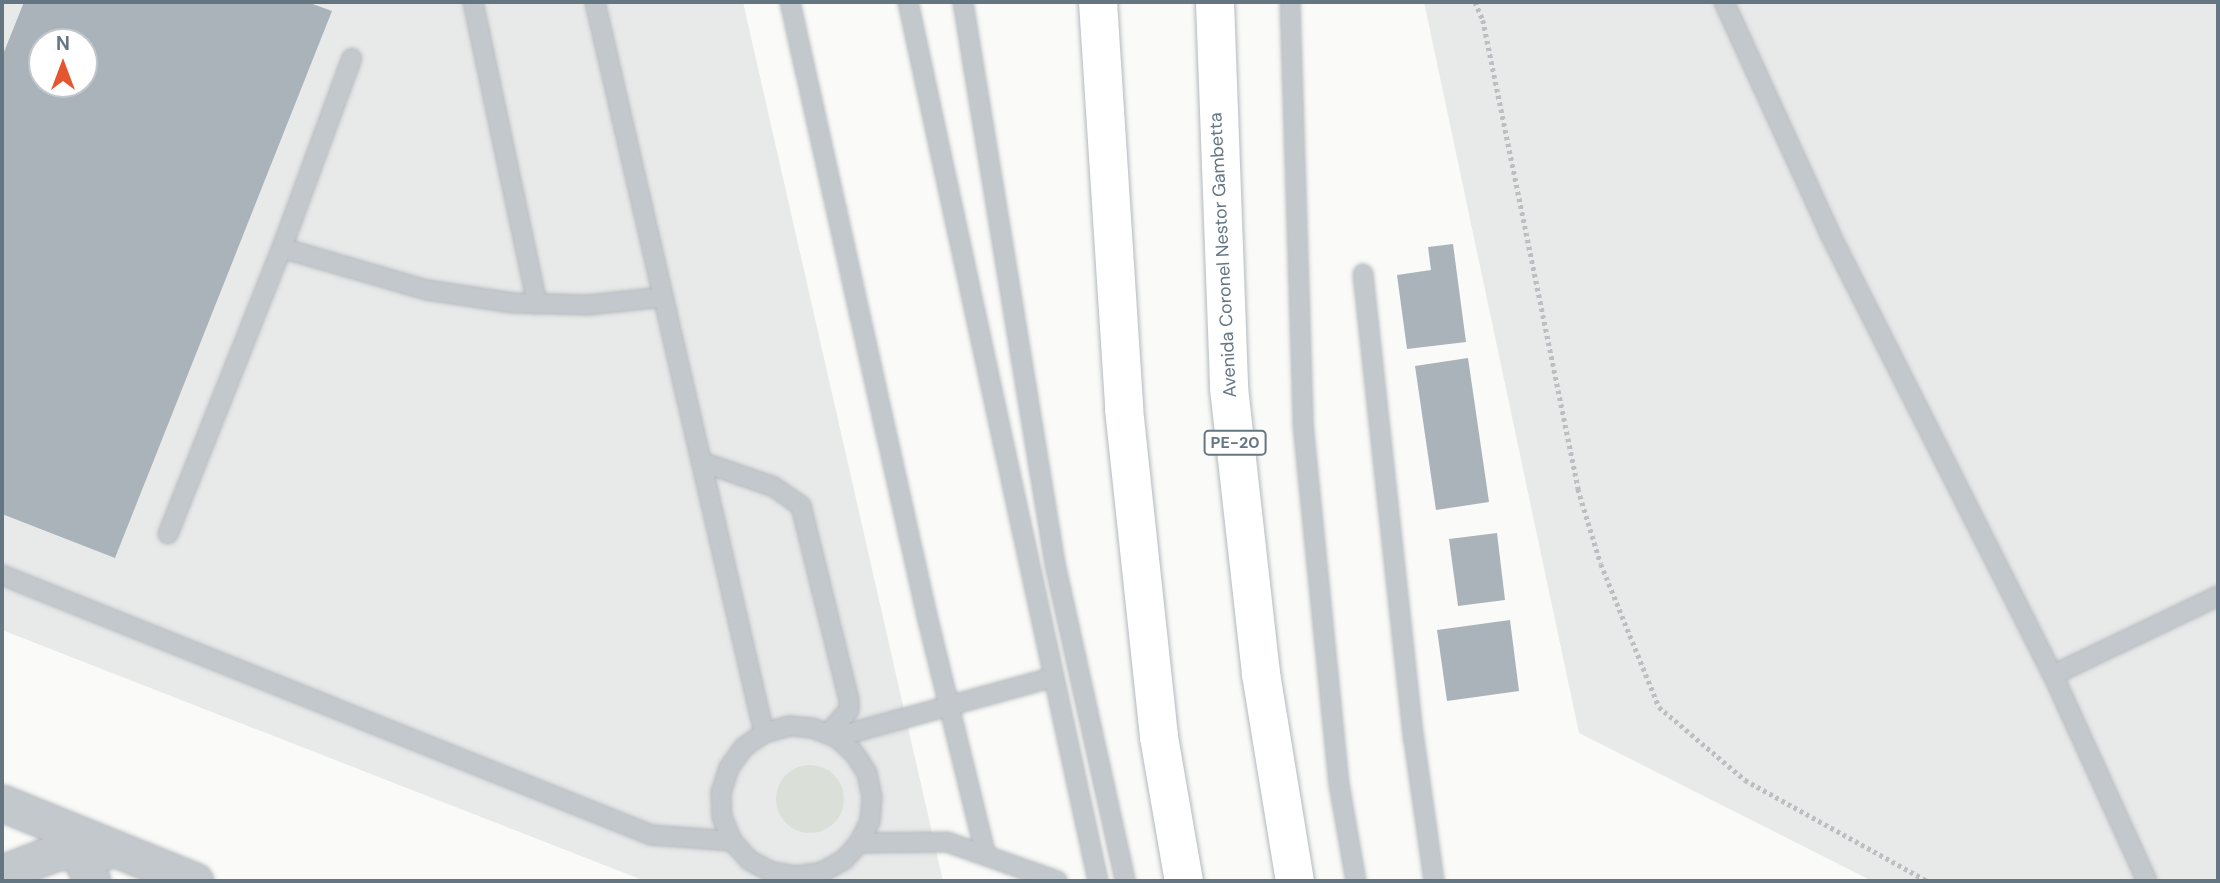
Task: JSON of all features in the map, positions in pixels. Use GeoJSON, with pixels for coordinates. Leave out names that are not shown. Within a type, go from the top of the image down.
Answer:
{"type":"FeatureCollection","features":[{"type":"Feature","properties":{"kind":"highway"},"geometry":{"type":"LineString","coordinates":[[1098,2],[1124,409],[1159,737],[1184,881]]}},
{"type":"Feature","properties":{"kind":"highway","name":"Avenida Coronel Nestor Gambetta"},"geometry":{"type":"LineString","coordinates":[[1215,2],[1229,388],[1261,674],[1295,881]]}},
{"type":"Feature","properties":{"kind":"street"},"geometry":{"type":"LineString","coordinates":[[2,803],[195,881]]}},
{"type":"Feature","properties":{"kind":"street"},"geometry":{"type":"LineString","coordinates":[[77,850],[93,881]]}},
{"type":"Feature","properties":{"kind":"street"},"geometry":{"type":"LineString","coordinates":[[2,873],[57,852],[120,851]]}},
{"type":"Feature","properties":{"kind":"lane"},"geometry":{"type":"LineString","coordinates":[[473,2],[537,304]]}},
{"type":"Feature","properties":{"kind":"lane"},"geometry":{"type":"LineString","coordinates":[[595,2],[764,733]]}},
{"type":"Feature","properties":{"kind":"lane"},"geometry":{"type":"LineString","coordinates":[[790,2],[927,616],[985,852]]}},
{"type":"Feature","properties":{"kind":"lane"},"geometry":{"type":"LineString","coordinates":[[908,2],[1098,881]]}},
{"type":"Feature","properties":{"kind":"lane"},"geometry":{"type":"LineString","coordinates":[[963,2],[1055,564],[1125,881]]}},
{"type":"Feature","properties":{"kind":"lane"},"geometry":{"type":"LineString","coordinates":[[1290,2],[1303,424],[1339,784],[1356,881]]}},
{"type":"Feature","properties":{"kind":"lane"},"geometry":{"type":"LineString","coordinates":[[1724,2],[1830,234],[2053,675],[2147,881]]}},
{"type":"Feature","properties":{"kind":"lane"},"geometry":{"type":"LineString","coordinates":[[168,534],[282,248],[352,58]]}},
{"type":"Feature","properties":{"kind":"lane"},"geometry":{"type":"LineString","coordinates":[[282,248],[427,290],[537,304],[588,305],[664,297]]}},
{"type":"Feature","properties":{"kind":"lane"},"geometry":{"type":"LineString","coordinates":[[1363,274],[1414,740],[1434,881]]}},
{"type":"Feature","properties":{"kind":"lane"},"geometry":{"type":"LineString","coordinates":[[702,462],[774,487],[801,506],[849,700],[849,710],[832,735]]}},
{"type":"Feature","properties":{"kind":"lane"},"geometry":{"type":"LineString","coordinates":[[2,575],[651,835],[732,841]]}},
{"type":"Feature","properties":{"kind":"lane"},"geometry":{"type":"LineString","coordinates":[[2053,675],[2218,596]]}},
{"type":"Feature","properties":{"kind":"lane"},"geometry":{"type":"LineString","coordinates":[[832,735],[1054,677]]}},
{"type":"Feature","properties":{"kind":"lane"},"geometry":{"type":"LineString","coordinates":[[789,726],[832,735],[854,752],[867,773],[872,797],[870,821],[859,843],[844,860],[822,872],[797,876],[772,872],[749,860],[732,841],[723,817],[721,792],[736,757],[764,733],[789,726]]}},
{"type":"Feature","properties":{"kind":"lane"},"geometry":{"type":"LineString","coordinates":[[859,843],[947,842],[985,852],[1057,881]]}},
{"type":"Feature","properties":{"kind":"path"},"geometry":{"type":"LineString","coordinates":[[1475,2],[1483,20],[1578,489],[1601,564],[1658,707],[1745,780],[1927,881]]}},
{"type":"Feature","properties":{"kind":"shaded area"},"geometry":{"type":"Polygon","coordinates":[[[2,2],[743,2],[943,881],[645,881],[2,630],[2,2]]]}},
{"type":"Feature","properties":{"kind":"shaded area"},"geometry":{"type":"Polygon","coordinates":[[[1424,2],[2218,2],[2218,881],[1872,881],[1579,733],[1424,2]]]}},
{"type":"Feature","properties":{"kind":"shaded area"},"geometry":{"type":"Polygon","coordinates":[[[810,765],[823,768],[834,775],[841,786],[844,799],[841,812],[834,823],[823,830],[810,833],[797,830],[786,823],[779,812],[776,799],[779,786],[786,775],[797,768],[810,765]]]}},
{"type":"Feature","properties":{"kind":"building"},"geometry":{"type":"Polygon","coordinates":[[[24,2],[307,2],[332,11],[115,558],[2,514],[2,57],[24,2]]]}},
{"type":"Feature","properties":{"kind":"building"},"geometry":{"type":"Polygon","coordinates":[[[1453,244],[1466,342],[1407,349],[1397,275],[1431,270],[1428,247],[1453,244]]]}},
{"type":"Feature","properties":{"kind":"building"},"geometry":{"type":"Polygon","coordinates":[[[1468,358],[1489,502],[1436,510],[1415,366],[1468,358]]]}},
{"type":"Feature","properties":{"kind":"building"},"geometry":{"type":"Polygon","coordinates":[[[1497,533],[1505,600],[1458,606],[1449,539],[1497,533]]]}},
{"type":"Feature","properties":{"kind":"building"},"geometry":{"type":"Polygon","coordinates":[[[1510,620],[1519,691],[1447,701],[1437,630],[1510,620]]]}}]}
